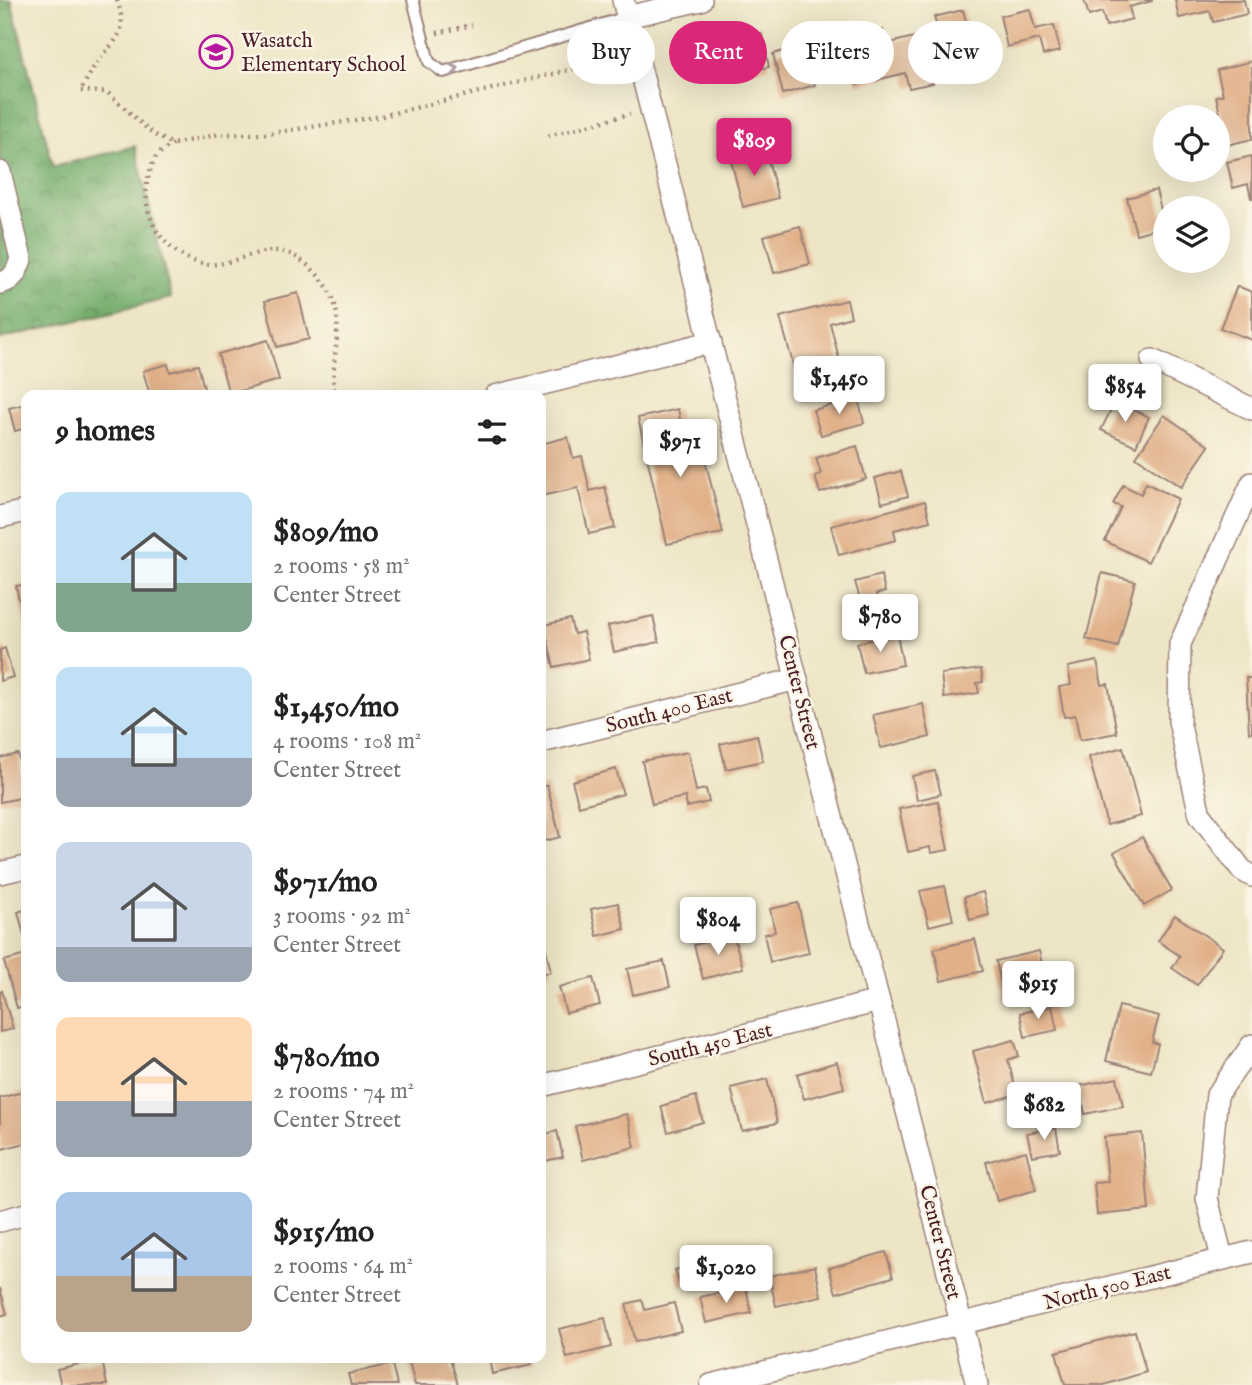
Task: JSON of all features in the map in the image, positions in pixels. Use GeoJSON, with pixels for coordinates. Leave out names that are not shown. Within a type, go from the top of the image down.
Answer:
{"type":"FeatureCollection","features":[{"type":"Feature","properties":{"kind":"street"},"geometry":{"type":"LineString","coordinates":[[625,9],[701,0]]}},
{"type":"Feature","properties":{"kind":"street","name":"Center Street"},"geometry":{"type":"LineString","coordinates":[[625,9],[977,1385]]}},
{"type":"Feature","properties":{"kind":"street"},"geometry":{"type":"LineString","coordinates":[[0,172],[21,259],[17,272],[8,281],[0,284]]}},
{"type":"Feature","properties":{"kind":"street"},"geometry":{"type":"LineString","coordinates":[[519,390],[711,342]]}},
{"type":"Feature","properties":{"kind":"street"},"geometry":{"type":"LineString","coordinates":[[1152,360],[1252,409]]}},
{"type":"Feature","properties":{"kind":"street"},"geometry":{"type":"LineString","coordinates":[[1252,483],[1180,645],[1179,721],[1200,815],[1242,870],[1252,876]]}},
{"type":"Feature","properties":{"kind":"street"},"geometry":{"type":"LineString","coordinates":[[0,517],[21,512]]}},
{"type":"Feature","properties":{"kind":"street","name":"South 400 East"},"geometry":{"type":"LineString","coordinates":[[546,741],[797,679]]}},
{"type":"Feature","properties":{"kind":"street"},"geometry":{"type":"LineString","coordinates":[[0,873],[21,868]]}},
{"type":"Feature","properties":{"kind":"street","name":"South 450 East"},"geometry":{"type":"LineString","coordinates":[[546,1085],[879,1001]]}},
{"type":"Feature","properties":{"kind":"street"},"geometry":{"type":"LineString","coordinates":[[1222,1258],[1207,1198],[1217,1096],[1252,1045]]}},
{"type":"Feature","properties":{"kind":"street"},"geometry":{"type":"LineString","coordinates":[[0,1221],[21,1215]]}},
{"type":"Feature","properties":{"kind":"street","name":"North 500 East"},"geometry":{"type":"LineString","coordinates":[[711,1385],[744,1381],[962,1323],[1252,1252]]}},
{"type":"Feature","properties":{"kind":"lane"},"geometry":{"type":"LineString","coordinates":[[413,0],[429,62],[443,72],[625,9]]}},
{"type":"Feature","properties":{"kind":"path"},"geometry":{"type":"LineString","coordinates":[[117,0],[124,25],[118,41],[97,62],[80,92],[107,92],[153,134],[173,144]]}},
{"type":"Feature","properties":{"kind":"path"},"geometry":{"type":"LineString","coordinates":[[436,33],[472,25]]}},
{"type":"Feature","properties":{"kind":"path"},"geometry":{"type":"LineString","coordinates":[[334,390],[333,360],[338,335],[338,311],[327,286],[306,264],[289,253],[274,249],[225,263],[201,264],[182,255],[163,241],[150,221],[145,199],[149,174],[157,156],[173,144],[220,134],[265,134],[382,116],[567,70]]}},
{"type":"Feature","properties":{"kind":"path"},"geometry":{"type":"LineString","coordinates":[[548,136],[631,114]]}},
{"type":"Feature","properties":{"kind":"green space"},"geometry":{"type":"Polygon","coordinates":[[[0,0],[11,0],[53,167],[135,146],[171,298],[0,339],[0,0]]]}},
{"type":"Feature","properties":{"kind":"building"},"geometry":{"type":"Polygon","coordinates":[[[1084,0],[1152,1],[1129,7],[1132,19],[1106,26],[1102,12],[1089,16],[1084,0]]]}},
{"type":"Feature","properties":{"kind":"building"},"geometry":{"type":"Polygon","coordinates":[[[1175,0],[1244,0],[1247,14],[1213,22],[1210,11],[1179,18],[1175,0]]]}},
{"type":"Feature","properties":{"kind":"building"},"geometry":{"type":"Polygon","coordinates":[[[1030,9],[1035,29],[1054,25],[1060,51],[1043,55],[1039,39],[1007,47],[1000,16],[1030,9]]]}},
{"type":"Feature","properties":{"kind":"building"},"geometry":{"type":"Polygon","coordinates":[[[963,10],[966,21],[935,21],[934,17],[963,10]]]}},
{"type":"Feature","properties":{"kind":"building"},"geometry":{"type":"Polygon","coordinates":[[[908,38],[908,84],[928,84],[909,88],[905,73],[894,76],[894,42],[908,38]]]}},
{"type":"Feature","properties":{"kind":"building"},"geometry":{"type":"Polygon","coordinates":[[[781,52],[781,84],[815,85],[783,94],[773,54],[781,52]]]}},
{"type":"Feature","properties":{"kind":"building"},"geometry":{"type":"Polygon","coordinates":[[[1252,61],[1252,139],[1230,144],[1230,105],[1218,105],[1216,96],[1223,95],[1217,70],[1252,61]]]}},
{"type":"Feature","properties":{"kind":"building"},"geometry":{"type":"Polygon","coordinates":[[[765,148],[778,198],[743,207],[730,157],[765,148]]]}},
{"type":"Feature","properties":{"kind":"building"},"geometry":{"type":"Polygon","coordinates":[[[1252,156],[1252,198],[1248,184],[1233,188],[1230,161],[1252,156]]]}},
{"type":"Feature","properties":{"kind":"building"},"geometry":{"type":"Polygon","coordinates":[[[1156,190],[1158,196],[1153,196],[1153,229],[1136,234],[1127,198],[1156,190]]]}},
{"type":"Feature","properties":{"kind":"building"},"geometry":{"type":"Polygon","coordinates":[[[800,226],[810,264],[774,273],[764,236],[800,226]]]}},
{"type":"Feature","properties":{"kind":"building"},"geometry":{"type":"Polygon","coordinates":[[[1237,286],[1252,292],[1252,340],[1220,328],[1237,286]]]}},
{"type":"Feature","properties":{"kind":"building"},"geometry":{"type":"Polygon","coordinates":[[[298,293],[309,339],[277,347],[265,301],[298,293]]]}},
{"type":"Feature","properties":{"kind":"building"},"geometry":{"type":"Polygon","coordinates":[[[847,300],[851,317],[830,323],[842,370],[798,382],[780,317],[847,300]]]}},
{"type":"Feature","properties":{"kind":"building"},"geometry":{"type":"Polygon","coordinates":[[[268,340],[279,380],[243,390],[228,390],[218,354],[268,340]]]}},
{"type":"Feature","properties":{"kind":"building"},"geometry":{"type":"Polygon","coordinates":[[[168,364],[170,372],[198,365],[204,390],[149,390],[143,371],[168,364]]]}},
{"type":"Feature","properties":{"kind":"building"},"geometry":{"type":"Polygon","coordinates":[[[858,398],[864,423],[821,435],[813,410],[858,398]]]}},
{"type":"Feature","properties":{"kind":"building"},"geometry":{"type":"Polygon","coordinates":[[[1115,401],[1149,417],[1136,446],[1101,430],[1115,401]]]}},
{"type":"Feature","properties":{"kind":"building"},"geometry":{"type":"Polygon","coordinates":[[[21,405],[21,429],[15,431],[9,408],[21,405]]]}},
{"type":"Feature","properties":{"kind":"building"},"geometry":{"type":"Polygon","coordinates":[[[678,409],[683,434],[698,431],[723,533],[667,544],[638,418],[678,409]]]}},
{"type":"Feature","properties":{"kind":"building"},"geometry":{"type":"Polygon","coordinates":[[[1164,415],[1209,446],[1181,487],[1136,457],[1164,415]]]}},
{"type":"Feature","properties":{"kind":"building"},"geometry":{"type":"Polygon","coordinates":[[[568,437],[573,458],[582,456],[590,491],[605,487],[615,528],[589,534],[578,488],[546,495],[546,443],[568,437]]]}},
{"type":"Feature","properties":{"kind":"building"},"geometry":{"type":"Polygon","coordinates":[[[857,446],[866,479],[820,493],[815,476],[821,474],[816,458],[857,446]]]}},
{"type":"Feature","properties":{"kind":"building"},"geometry":{"type":"Polygon","coordinates":[[[901,471],[908,496],[882,503],[875,478],[901,471]]]}},
{"type":"Feature","properties":{"kind":"building"},"geometry":{"type":"Polygon","coordinates":[[[1146,483],[1178,499],[1148,562],[1105,541],[1121,507],[1113,504],[1123,485],[1141,494],[1146,483]]]}},
{"type":"Feature","properties":{"kind":"building"},"geometry":{"type":"Polygon","coordinates":[[[925,501],[930,521],[894,530],[896,540],[839,555],[831,526],[925,501]]]}},
{"type":"Feature","properties":{"kind":"building"},"geometry":{"type":"Polygon","coordinates":[[[1102,573],[1135,581],[1118,647],[1086,639],[1102,573]]]}},
{"type":"Feature","properties":{"kind":"building"},"geometry":{"type":"Polygon","coordinates":[[[881,575],[885,592],[876,594],[880,607],[864,612],[855,582],[881,575]]]}},
{"type":"Feature","properties":{"kind":"building"},"geometry":{"type":"Polygon","coordinates":[[[21,585],[21,608],[16,586],[21,585]]]}},
{"type":"Feature","properties":{"kind":"building"},"geometry":{"type":"Polygon","coordinates":[[[653,616],[659,642],[614,652],[608,626],[653,616]]]}},
{"type":"Feature","properties":{"kind":"building"},"geometry":{"type":"Polygon","coordinates":[[[570,619],[574,634],[583,632],[589,659],[554,667],[546,625],[570,619]]]}},
{"type":"Feature","properties":{"kind":"building"},"geometry":{"type":"Polygon","coordinates":[[[897,634],[903,665],[864,673],[857,643],[897,634]]]}},
{"type":"Feature","properties":{"kind":"building"},"geometry":{"type":"Polygon","coordinates":[[[5,648],[13,677],[0,681],[0,650],[5,648]]]}},
{"type":"Feature","properties":{"kind":"building"},"geometry":{"type":"Polygon","coordinates":[[[1097,661],[1102,685],[1108,684],[1117,733],[1080,740],[1075,715],[1064,717],[1059,687],[1071,685],[1068,667],[1097,661]]]}},
{"type":"Feature","properties":{"kind":"building"},"geometry":{"type":"Polygon","coordinates":[[[981,669],[983,682],[977,683],[979,693],[944,698],[941,674],[981,669]]]}},
{"type":"Feature","properties":{"kind":"building"},"geometry":{"type":"Polygon","coordinates":[[[1246,678],[1252,678],[1252,732],[1249,733],[1246,678]]]}},
{"type":"Feature","properties":{"kind":"building"},"geometry":{"type":"Polygon","coordinates":[[[923,704],[930,737],[881,748],[873,715],[923,704]]]}},
{"type":"Feature","properties":{"kind":"building"},"geometry":{"type":"Polygon","coordinates":[[[757,735],[763,761],[726,769],[720,744],[757,735]]]}},
{"type":"Feature","properties":{"kind":"building"},"geometry":{"type":"Polygon","coordinates":[[[1123,747],[1141,816],[1107,825],[1089,757],[1123,747]]]}},
{"type":"Feature","properties":{"kind":"building"},"geometry":{"type":"Polygon","coordinates":[[[688,752],[696,791],[706,789],[709,802],[687,807],[685,797],[652,804],[642,761],[688,752]]]}},
{"type":"Feature","properties":{"kind":"building"},"geometry":{"type":"Polygon","coordinates":[[[18,754],[21,798],[0,802],[0,758],[18,754]]]}},
{"type":"Feature","properties":{"kind":"building"},"geometry":{"type":"Polygon","coordinates":[[[616,769],[623,794],[579,806],[572,781],[616,769]]]}},
{"type":"Feature","properties":{"kind":"building"},"geometry":{"type":"Polygon","coordinates":[[[935,771],[941,794],[917,800],[912,776],[935,771]]]}},
{"type":"Feature","properties":{"kind":"building"},"geometry":{"type":"Polygon","coordinates":[[[546,785],[560,837],[546,841],[546,785]]]}},
{"type":"Feature","properties":{"kind":"building"},"geometry":{"type":"Polygon","coordinates":[[[938,801],[948,850],[931,853],[930,847],[908,852],[899,809],[938,801]]]}},
{"type":"Feature","properties":{"kind":"building"},"geometry":{"type":"Polygon","coordinates":[[[1142,837],[1172,890],[1144,906],[1114,853],[1142,837]]]}},
{"type":"Feature","properties":{"kind":"building"},"geometry":{"type":"Polygon","coordinates":[[[945,886],[953,920],[929,926],[920,891],[945,886]]]}},
{"type":"Feature","properties":{"kind":"building"},"geometry":{"type":"Polygon","coordinates":[[[983,892],[989,915],[970,920],[964,897],[983,892]]]}},
{"type":"Feature","properties":{"kind":"building"},"geometry":{"type":"Polygon","coordinates":[[[618,903],[625,929],[597,936],[591,909],[618,903]]]}},
{"type":"Feature","properties":{"kind":"building"},"geometry":{"type":"Polygon","coordinates":[[[798,903],[809,953],[770,962],[764,934],[775,932],[770,909],[798,903]]]}},
{"type":"Feature","properties":{"kind":"building"},"geometry":{"type":"Polygon","coordinates":[[[1175,915],[1223,948],[1197,985],[1172,968],[1180,956],[1158,941],[1175,915]]]}},
{"type":"Feature","properties":{"kind":"building"},"geometry":{"type":"Polygon","coordinates":[[[733,934],[743,968],[703,979],[694,945],[733,934]]]}},
{"type":"Feature","properties":{"kind":"building"},"geometry":{"type":"Polygon","coordinates":[[[975,939],[983,971],[941,981],[934,949],[975,939]]]}},
{"type":"Feature","properties":{"kind":"building"},"geometry":{"type":"Polygon","coordinates":[[[546,950],[551,972],[546,973],[546,950]]]}},
{"type":"Feature","properties":{"kind":"building"},"geometry":{"type":"Polygon","coordinates":[[[1039,951],[1048,991],[1005,1001],[996,961],[1039,951]]]}},
{"type":"Feature","properties":{"kind":"building"},"geometry":{"type":"Polygon","coordinates":[[[21,956],[21,1007],[17,1008],[4,961],[21,956]]]}},
{"type":"Feature","properties":{"kind":"building"},"geometry":{"type":"Polygon","coordinates":[[[664,961],[670,987],[633,995],[627,969],[664,961]]]}},
{"type":"Feature","properties":{"kind":"building"},"geometry":{"type":"Polygon","coordinates":[[[593,978],[600,1005],[566,1013],[559,987],[593,978]]]}},
{"type":"Feature","properties":{"kind":"building"},"geometry":{"type":"Polygon","coordinates":[[[2,991],[13,1029],[0,1032],[0,992],[2,991]]]}},
{"type":"Feature","properties":{"kind":"building"},"geometry":{"type":"Polygon","coordinates":[[[1052,1006],[1057,1030],[1025,1037],[1020,1013],[1052,1006]]]}},
{"type":"Feature","properties":{"kind":"building"},"geometry":{"type":"Polygon","coordinates":[[[1119,1006],[1159,1016],[1152,1042],[1158,1044],[1151,1072],[1106,1061],[1119,1006]]]}},
{"type":"Feature","properties":{"kind":"building"},"geometry":{"type":"Polygon","coordinates":[[[1014,1040],[1019,1056],[1008,1060],[1017,1094],[987,1103],[973,1051],[1014,1040]]]}},
{"type":"Feature","properties":{"kind":"building"},"geometry":{"type":"Polygon","coordinates":[[[837,1062],[844,1088],[804,1099],[797,1074],[837,1062]]]}},
{"type":"Feature","properties":{"kind":"building"},"geometry":{"type":"Polygon","coordinates":[[[1117,1078],[1123,1106],[1085,1114],[1079,1086],[1117,1078]]]}},
{"type":"Feature","properties":{"kind":"building"},"geometry":{"type":"Polygon","coordinates":[[[767,1079],[777,1123],[742,1131],[731,1088],[767,1079]]]}},
{"type":"Feature","properties":{"kind":"building"},"geometry":{"type":"Polygon","coordinates":[[[21,1092],[21,1144],[2,1149],[0,1141],[0,1098],[21,1092]]]}},
{"type":"Feature","properties":{"kind":"building"},"geometry":{"type":"Polygon","coordinates":[[[696,1096],[703,1122],[668,1132],[661,1106],[696,1096]]]}},
{"type":"Feature","properties":{"kind":"building"},"geometry":{"type":"Polygon","coordinates":[[[627,1114],[635,1147],[583,1160],[575,1126],[627,1114]]]}},
{"type":"Feature","properties":{"kind":"building"},"geometry":{"type":"Polygon","coordinates":[[[1056,1128],[1060,1151],[1032,1156],[1027,1133],[1056,1128]]]}},
{"type":"Feature","properties":{"kind":"building"},"geometry":{"type":"Polygon","coordinates":[[[557,1131],[563,1157],[546,1161],[546,1134],[557,1131]]]}},
{"type":"Feature","properties":{"kind":"building"},"geometry":{"type":"Polygon","coordinates":[[[1142,1133],[1149,1210],[1097,1215],[1094,1183],[1108,1182],[1104,1137],[1142,1133]]]}},
{"type":"Feature","properties":{"kind":"building"},"geometry":{"type":"Polygon","coordinates":[[[1026,1151],[1036,1190],[997,1201],[986,1162],[1026,1151]]]}},
{"type":"Feature","properties":{"kind":"building"},"geometry":{"type":"Polygon","coordinates":[[[886,1252],[893,1277],[836,1293],[829,1268],[886,1252]]]}},
{"type":"Feature","properties":{"kind":"building"},"geometry":{"type":"Polygon","coordinates":[[[704,1262],[709,1278],[680,1286],[675,1270],[704,1262]]]}},
{"type":"Feature","properties":{"kind":"building"},"geometry":{"type":"Polygon","coordinates":[[[815,1266],[821,1296],[776,1306],[769,1276],[815,1266]]]}},
{"type":"Feature","properties":{"kind":"building"},"geometry":{"type":"Polygon","coordinates":[[[746,1287],[751,1313],[706,1323],[700,1297],[746,1287]]]}},
{"type":"Feature","properties":{"kind":"building"},"geometry":{"type":"Polygon","coordinates":[[[0,1288],[7,1314],[0,1316],[0,1288]]]}},
{"type":"Feature","properties":{"kind":"building"},"geometry":{"type":"Polygon","coordinates":[[[642,1300],[645,1310],[674,1303],[681,1331],[635,1342],[626,1304],[642,1300]]]}},
{"type":"Feature","properties":{"kind":"building"},"geometry":{"type":"Polygon","coordinates":[[[605,1318],[611,1347],[567,1358],[559,1329],[605,1318]]]}},
{"type":"Feature","properties":{"kind":"building"},"geometry":{"type":"Polygon","coordinates":[[[1135,1331],[1146,1372],[1104,1385],[1065,1385],[1056,1352],[1135,1331]]]}},
{"type":"Feature","properties":{"kind":"building"},"geometry":{"type":"Polygon","coordinates":[[[84,1363],[103,1363],[107,1385],[61,1385],[57,1369],[84,1363]]]}},
{"type":"Feature","properties":{"kind":"building"},"geometry":{"type":"Polygon","coordinates":[[[409,1363],[451,1363],[458,1385],[415,1385],[409,1363]]]}},
{"type":"Feature","properties":{"kind":"building"},"geometry":{"type":"Polygon","coordinates":[[[490,1363],[532,1363],[532,1365],[492,1374],[490,1363]]]}},
{"type":"Feature","properties":{"kind":"building"},"geometry":{"type":"Polygon","coordinates":[[[392,1364],[397,1385],[351,1385],[348,1374],[392,1364]]]}},
{"type":"Feature","properties":{"kind":"place","name":"Wasatch Elementary School"},"geometry":{"type":"Point","coordinates":[216,52]}}]}
